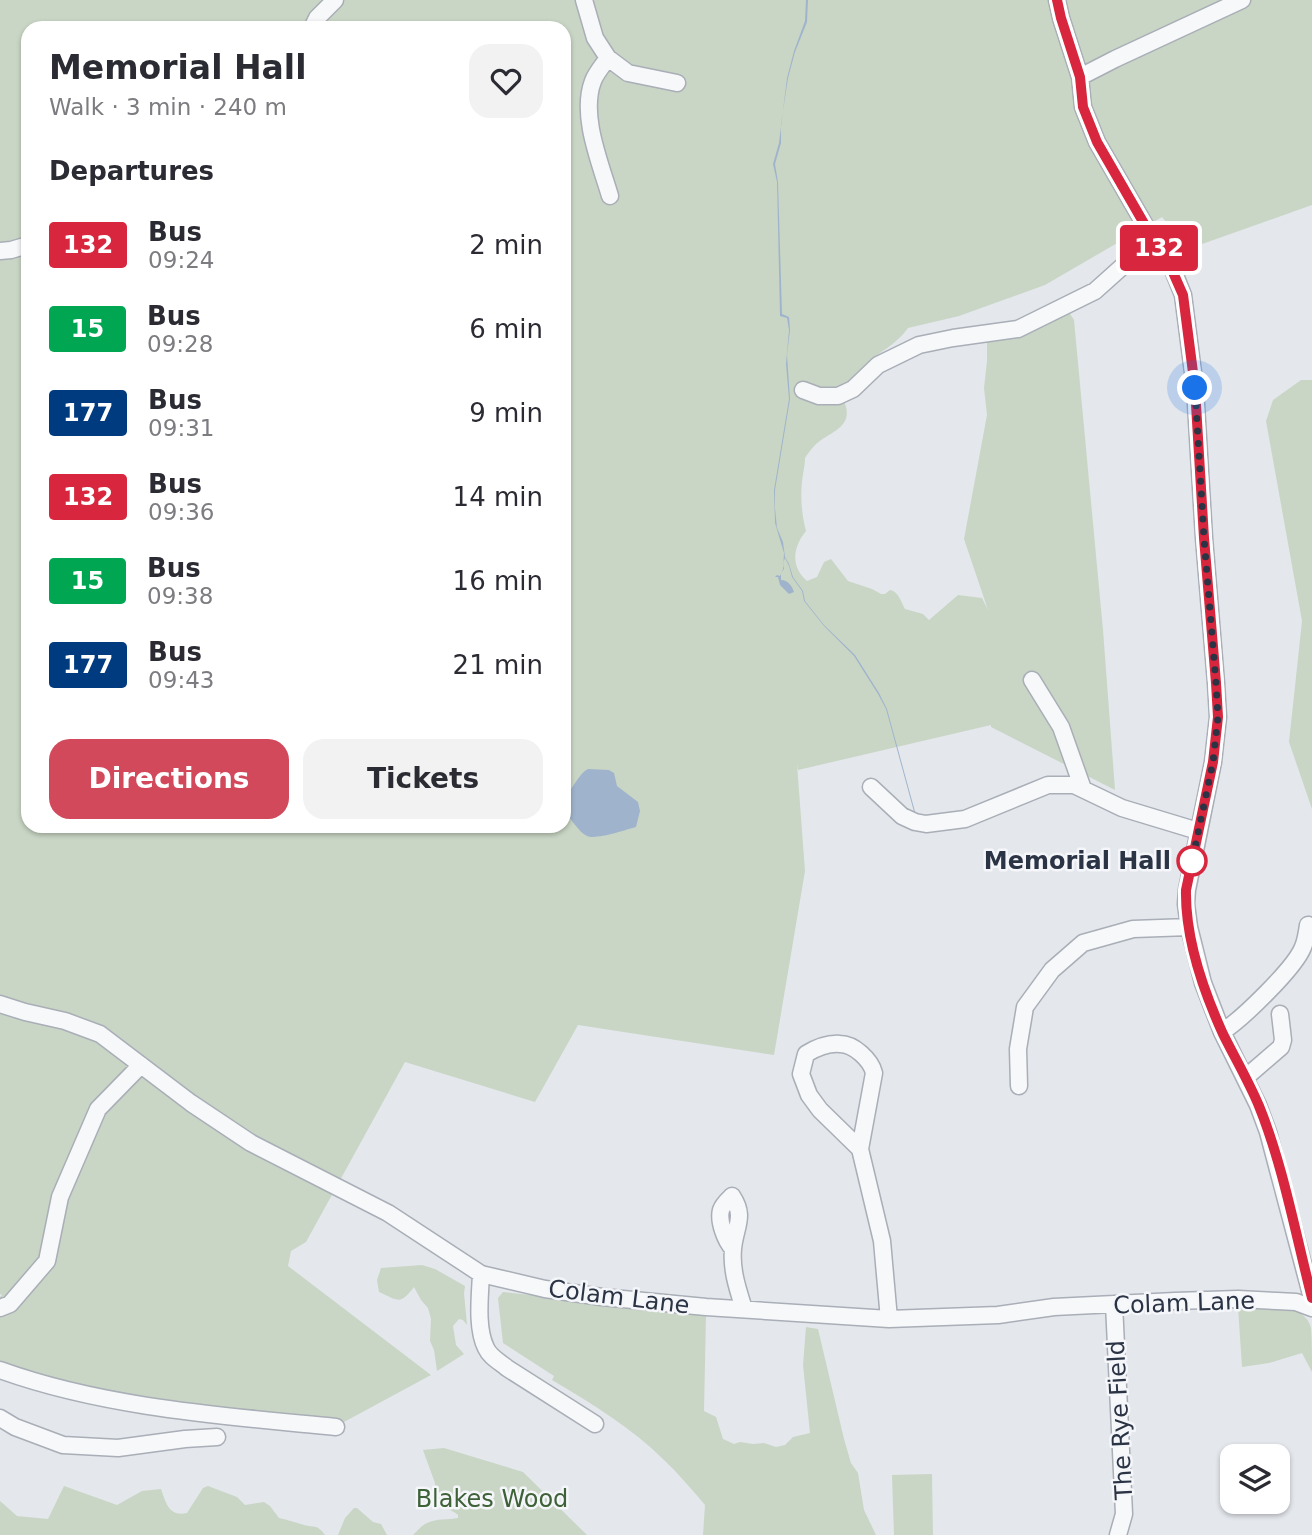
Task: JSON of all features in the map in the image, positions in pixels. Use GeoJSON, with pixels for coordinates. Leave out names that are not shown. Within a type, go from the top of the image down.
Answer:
{"type":"FeatureCollection","features":[{"type":"Feature","properties":{"kind":"street"},"geometry":{"type":"LineString","coordinates":[[316,21],[335,0]]}},
{"type":"Feature","properties":{"kind":"street"},"geometry":{"type":"LineString","coordinates":[[584,0],[595,38],[608,58],[628,73],[677,83]]}},
{"type":"Feature","properties":{"kind":"street"},"geometry":{"type":"LineString","coordinates":[[1057,0],[1080,77],[1083,107],[1097,142],[1181,287],[1195,388],[1218,717],[1213,762],[1186,890],[1186,904],[1203,983],[1222,1032],[1258,1105],[1272,1145],[1312,1298]]}},
{"type":"Feature","properties":{"kind":"street"},"geometry":{"type":"LineString","coordinates":[[1080,77],[1242,0]]}},
{"type":"Feature","properties":{"kind":"street"},"geometry":{"type":"LineString","coordinates":[[608,58],[593,79],[589,112],[610,196]]}},
{"type":"Feature","properties":{"kind":"street"},"geometry":{"type":"LineString","coordinates":[[803,390],[819,396],[838,396],[853,389],[878,365],[919,345],[1018,328],[1095,291],[1153,239]]}},
{"type":"Feature","properties":{"kind":"street"},"geometry":{"type":"LineString","coordinates":[[0,251],[21,247]]}},
{"type":"Feature","properties":{"kind":"street"},"geometry":{"type":"LineString","coordinates":[[1032,680],[1061,727],[1083,789]]}},
{"type":"Feature","properties":{"kind":"street"},"geometry":{"type":"LineString","coordinates":[[871,787],[902,816],[926,824],[965,819],[1048,785],[1074,785],[1122,808],[1198,831]]}},
{"type":"Feature","properties":{"kind":"street"},"geometry":{"type":"LineString","coordinates":[[1222,1032],[1276,983],[1297,958],[1303,949],[1308,925]]}},
{"type":"Feature","properties":{"kind":"street"},"geometry":{"type":"LineString","coordinates":[[1019,1086],[1018,1049],[1025,1007],[1052,970],[1083,943],[1133,929],[1189,927]]}},
{"type":"Feature","properties":{"kind":"street","name":"Colam Lane"},"geometry":{"type":"LineString","coordinates":[[0,1004],[65,1021],[100,1034],[191,1103],[251,1143],[388,1213],[481,1274],[545,1289],[602,1297],[889,1319],[998,1315],[1054,1307],[1238,1299],[1296,1302],[1312,1308]]}},
{"type":"Feature","properties":{"kind":"street"},"geometry":{"type":"LineString","coordinates":[[1245,1078],[1281,1047],[1283,1040],[1280,1014]]}},
{"type":"Feature","properties":{"kind":"street"},"geometry":{"type":"LineString","coordinates":[[1274,1053],[1289,1048],[1296,1042]]}},
{"type":"Feature","properties":{"kind":"street"},"geometry":{"type":"LineString","coordinates":[[860,1149],[820,1110],[809,1095],[801,1074],[806,1054],[818,1046],[842,1043],[872,1064],[874,1073],[860,1149],[882,1241],[889,1319]]}},
{"type":"Feature","properties":{"kind":"street"},"geometry":{"type":"LineString","coordinates":[[0,1308],[10,1304],[47,1261],[60,1198],[98,1109],[141,1065]]}},
{"type":"Feature","properties":{"kind":"street"},"geometry":{"type":"LineString","coordinates":[[733,1249],[737,1289],[744,1309]]}},
{"type":"Feature","properties":{"kind":"street"},"geometry":{"type":"LineString","coordinates":[[481,1274],[481,1334],[487,1350],[507,1368],[595,1424]]}},
{"type":"Feature","properties":{"kind":"street","name":"The Rye Field"},"geometry":{"type":"LineString","coordinates":[[1114,1304],[1124,1514],[1118,1535]]}},
{"type":"Feature","properties":{"kind":"street"},"geometry":{"type":"LineString","coordinates":[[0,1370],[25,1379],[119,1401],[336,1427]]}},
{"type":"Feature","properties":{"kind":"street"},"geometry":{"type":"LineString","coordinates":[[0,1418],[15,1427],[62,1445],[118,1448],[217,1437]]}},
{"type":"Feature","properties":{"kind":"green space"},"geometry":{"type":"Polygon","coordinates":[[[0,0],[1312,0],[1312,205],[1188,249],[1162,217],[1045,285],[959,316],[908,328],[861,369],[844,401],[847,410],[844,423],[816,444],[805,458],[801,495],[806,531],[798,543],[795,556],[798,569],[807,581],[817,577],[824,562],[831,559],[848,581],[881,594],[893,591],[905,609],[923,614],[929,620],[958,595],[982,598],[988,610],[964,539],[987,415],[984,388],[987,336],[1065,306],[1074,320],[1115,790],[991,725],[798,770],[797,764],[805,871],[774,1055],[578,1025],[535,1102],[405,1062],[306,1242],[291,1251],[288,1266],[431,1375],[344,1422],[149,1399],[0,1366],[0,0]]]}},
{"type":"Feature","properties":{"kind":"green space"},"geometry":{"type":"Polygon","coordinates":[[[1301,380],[1312,380],[1312,809],[1289,742],[1302,621],[1266,421],[1273,400],[1301,380]]]}},
{"type":"Feature","properties":{"kind":"green space"},"geometry":{"type":"Polygon","coordinates":[[[422,1265],[435,1269],[465,1286],[467,1325],[459,1319],[453,1326],[456,1345],[464,1354],[437,1371],[430,1341],[431,1319],[428,1308],[414,1287],[399,1300],[379,1292],[377,1280],[381,1268],[422,1265]]]}},
{"type":"Feature","properties":{"kind":"green space"},"geometry":{"type":"Polygon","coordinates":[[[503,1292],[706,1315],[704,1411],[716,1417],[723,1439],[734,1444],[764,1443],[776,1447],[785,1445],[793,1437],[810,1433],[803,1365],[806,1327],[818,1329],[844,1439],[851,1463],[858,1473],[864,1510],[876,1535],[703,1535],[705,1505],[652,1448],[596,1407],[552,1380],[554,1376],[503,1343],[498,1298],[503,1292]]]}},
{"type":"Feature","properties":{"kind":"green space"},"geometry":{"type":"Polygon","coordinates":[[[1238,1307],[1280,1307],[1300,1313],[1307,1319],[1311,1328],[1312,1372],[1302,1353],[1269,1363],[1242,1367],[1238,1307]]]}},
{"type":"Feature","properties":{"kind":"green space","name":"Blakes Wood"},"geometry":{"type":"Polygon","coordinates":[[[444,1448],[523,1472],[587,1535],[413,1535],[431,1521],[458,1518],[456,1513],[434,1501],[435,1483],[423,1450],[444,1448]]]}},
{"type":"Feature","properties":{"kind":"green space"},"geometry":{"type":"Polygon","coordinates":[[[932,1474],[933,1535],[894,1535],[892,1475],[932,1474]]]}},
{"type":"Feature","properties":{"kind":"green space"},"geometry":{"type":"Polygon","coordinates":[[[64,1486],[117,1505],[142,1491],[161,1489],[169,1508],[181,1514],[187,1513],[203,1488],[208,1486],[237,1497],[245,1505],[264,1502],[279,1518],[316,1527],[325,1535],[0,1535],[0,1501],[17,1516],[48,1519],[64,1486]]]}},
{"type":"Feature","properties":{"kind":"green space","name":"Blakes Wood"},"geometry":{"type":"Polygon","coordinates":[[[354,1508],[373,1522],[381,1524],[387,1535],[338,1535],[345,1518],[354,1508]]]}},
{"type":"Feature","properties":{"kind":"water"},"geometry":{"type":"Polygon","coordinates":[[[808,0],[807,22],[788,78],[783,112],[787,78],[805,21],[808,0]]]}},
{"type":"Feature","properties":{"kind":"water"},"geometry":{"type":"Polygon","coordinates":[[[781,127],[781,143],[775,164],[778,182],[782,314],[789,317],[790,330],[787,355],[790,399],[775,490],[777,528],[783,542],[785,557],[793,577],[803,591],[805,601],[824,625],[855,655],[887,709],[917,819],[886,709],[854,656],[824,626],[804,601],[802,591],[792,577],[785,558],[783,562],[784,553],[775,523],[774,490],[789,399],[786,364],[789,330],[787,318],[780,316],[777,182],[773,164],[781,127]]]}},
{"type":"Feature","properties":{"kind":"water"},"geometry":{"type":"Polygon","coordinates":[[[781,574],[781,580],[786,581],[794,592],[789,594],[780,585],[778,577],[775,577],[781,574]]]}},
{"type":"Feature","properties":{"kind":"water"},"geometry":{"type":"Polygon","coordinates":[[[588,769],[609,770],[614,773],[617,786],[638,802],[640,811],[636,827],[597,837],[583,834],[571,819],[571,789],[588,769]]]}},
{"type":"Feature","properties":{"kind":"bus line","name":"132"},"geometry":{"type":"LineString","coordinates":[[1057,0],[1080,77],[1083,107],[1097,142],[1172,270],[1183,295],[1195,388],[1218,717],[1213,762],[1186,890],[1186,904],[1203,983],[1222,1032],[1258,1105],[1268,1132],[1312,1298]]}},
{"type":"Feature","properties":{"kind":"place","name":"Memorial Hall"},"geometry":{"type":"Point","coordinates":[1192,861]}},
{"type":"Feature","properties":{"kind":"route"},"geometry":{"type":"LineString","coordinates":[[1192,861],[1190,871],[1213,762],[1218,717],[1195,388]]}}]}
